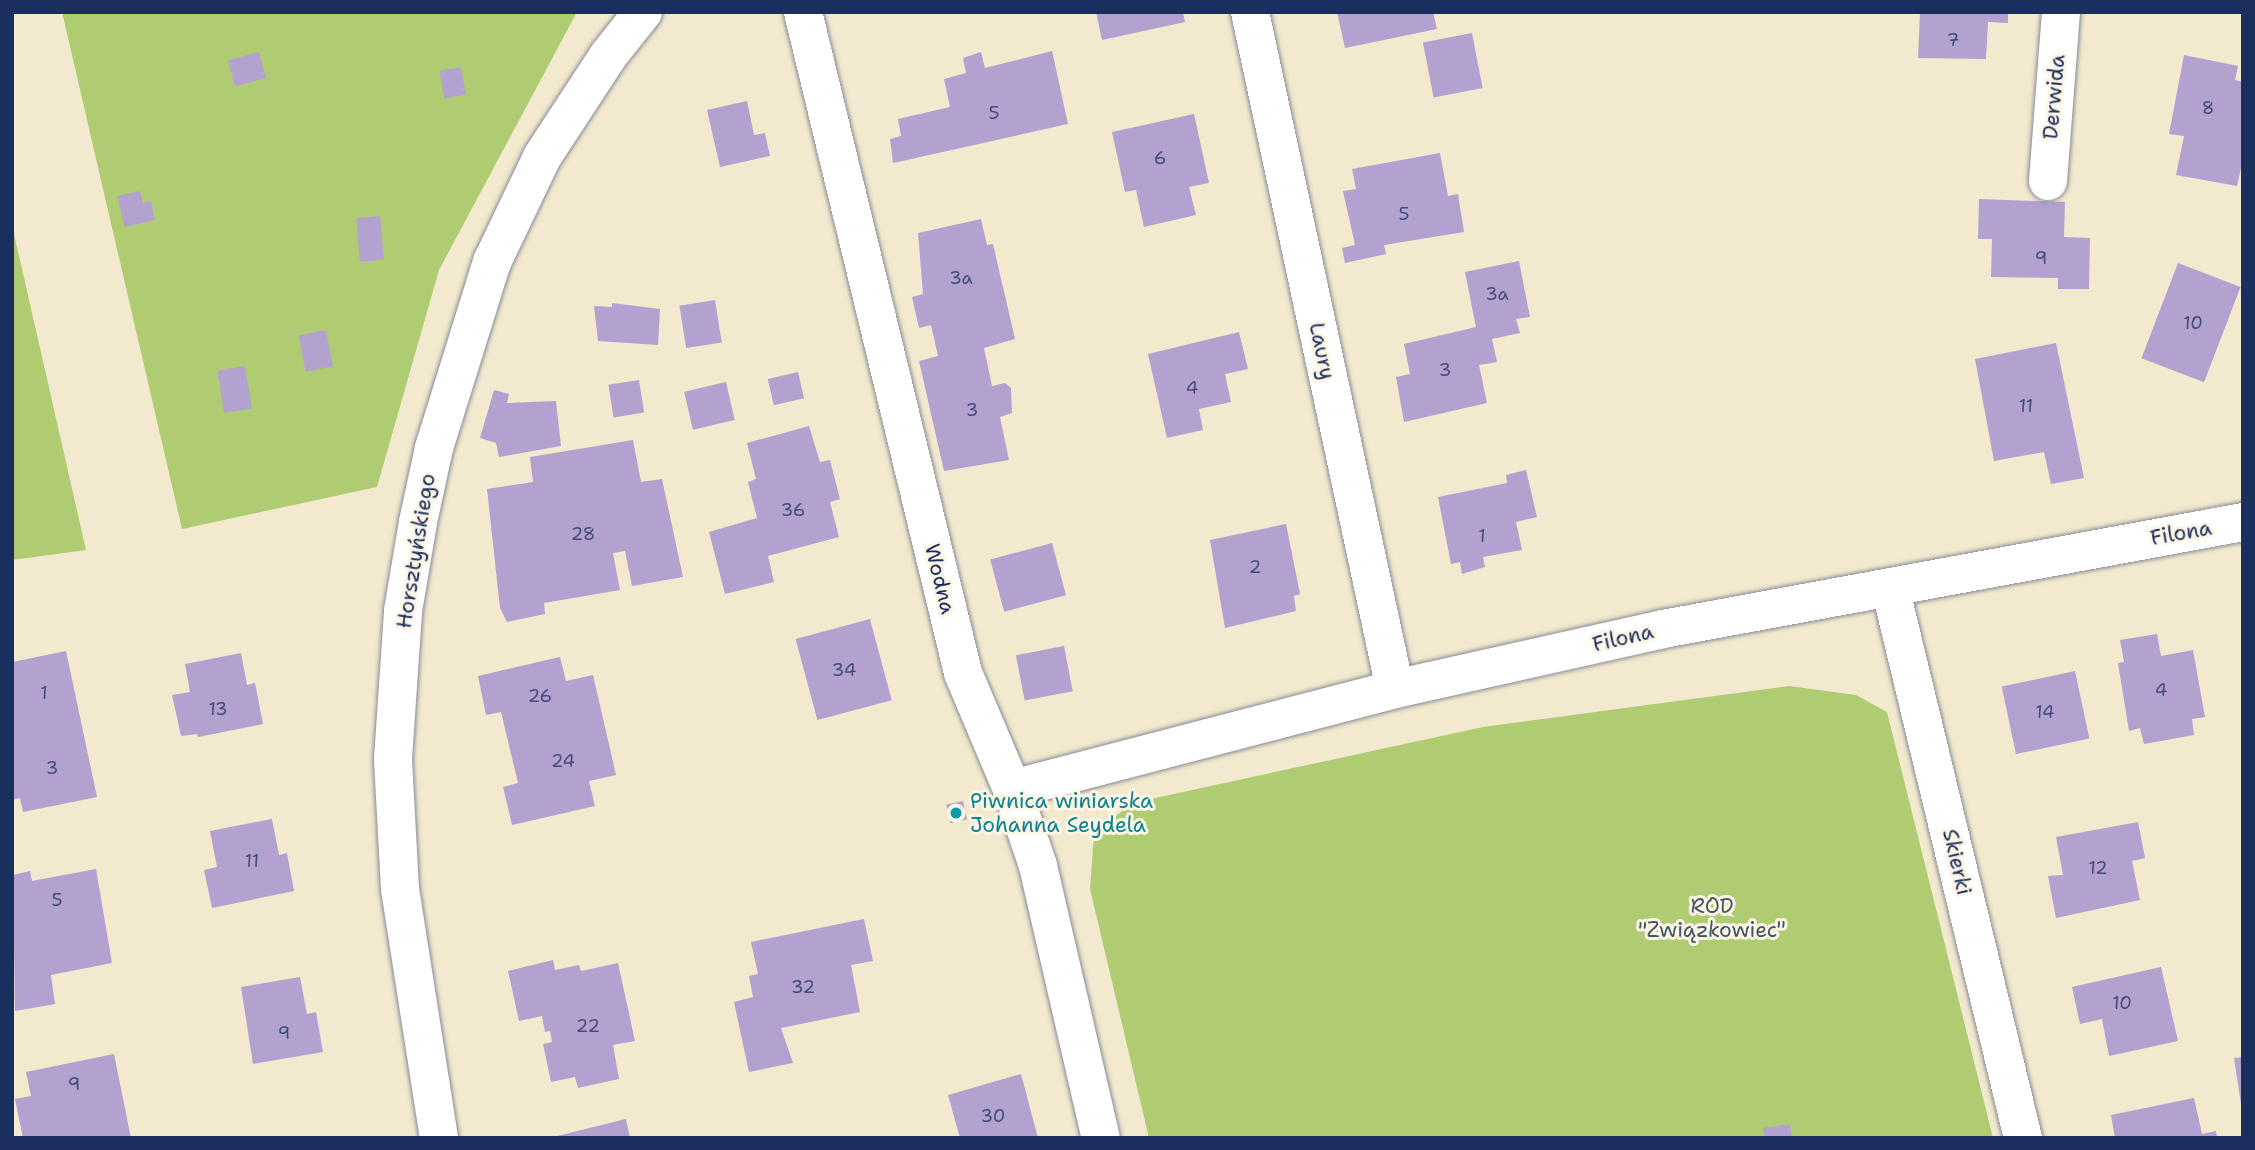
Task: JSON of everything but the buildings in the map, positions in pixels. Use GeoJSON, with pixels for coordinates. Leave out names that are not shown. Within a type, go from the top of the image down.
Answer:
{"type":"FeatureCollection","features":[{"type":"Feature","properties":{"kind":"street","name":"Horsztyńskiego"},"geometry":{"type":"LineString","coordinates":[[439,1138],[400,888],[393,759],[404,611],[418,522],[434,448],[492,262],[542,157],[608,56],[643,12]]}},
{"type":"Feature","properties":{"kind":"street","name":"Wodna"},"geometry":{"type":"LineString","coordinates":[[803,12],[963,673],[1012,789],[1049,908],[1101,1138]]}},
{"type":"Feature","properties":{"kind":"street","name":"Laury"},"geometry":{"type":"LineString","coordinates":[[1250,12],[1395,689]]}},
{"type":"Feature","properties":{"kind":"street","name":"Derwida"},"geometry":{"type":"LineString","coordinates":[[2048,181],[2061,12]]}},
{"type":"Feature","properties":{"kind":"street","name":"Filona"},"geometry":{"type":"LineString","coordinates":[[1012,789],[1395,689],[1663,629],[2243,522]]}},
{"type":"Feature","properties":{"kind":"street","name":"Skierki"},"geometry":{"type":"LineString","coordinates":[[1891,587],[2023,1138]]}},
{"type":"Feature","properties":{"kind":"green space"},"geometry":{"type":"Polygon","coordinates":[[[62,12],[577,12],[439,270],[377,487],[182,529],[62,12]]]}},
{"type":"Feature","properties":{"kind":"green space"},"geometry":{"type":"Polygon","coordinates":[[[12,225],[86,550],[12,560],[12,225]]]}},
{"type":"Feature","properties":{"kind":"green space","name":"ROD \"Związkowiec\""},"geometry":{"type":"Polygon","coordinates":[[[1789,686],[1856,695],[1887,712],[1993,1138],[1149,1138],[1090,889],[1094,834],[1132,803],[1483,727],[1789,686]]]}},
{"type":"Feature","properties":{"kind":"place","name":"Piwnica winiarska Johanna Seydela"},"geometry":{"type":"Point","coordinates":[956,813]}}]}
